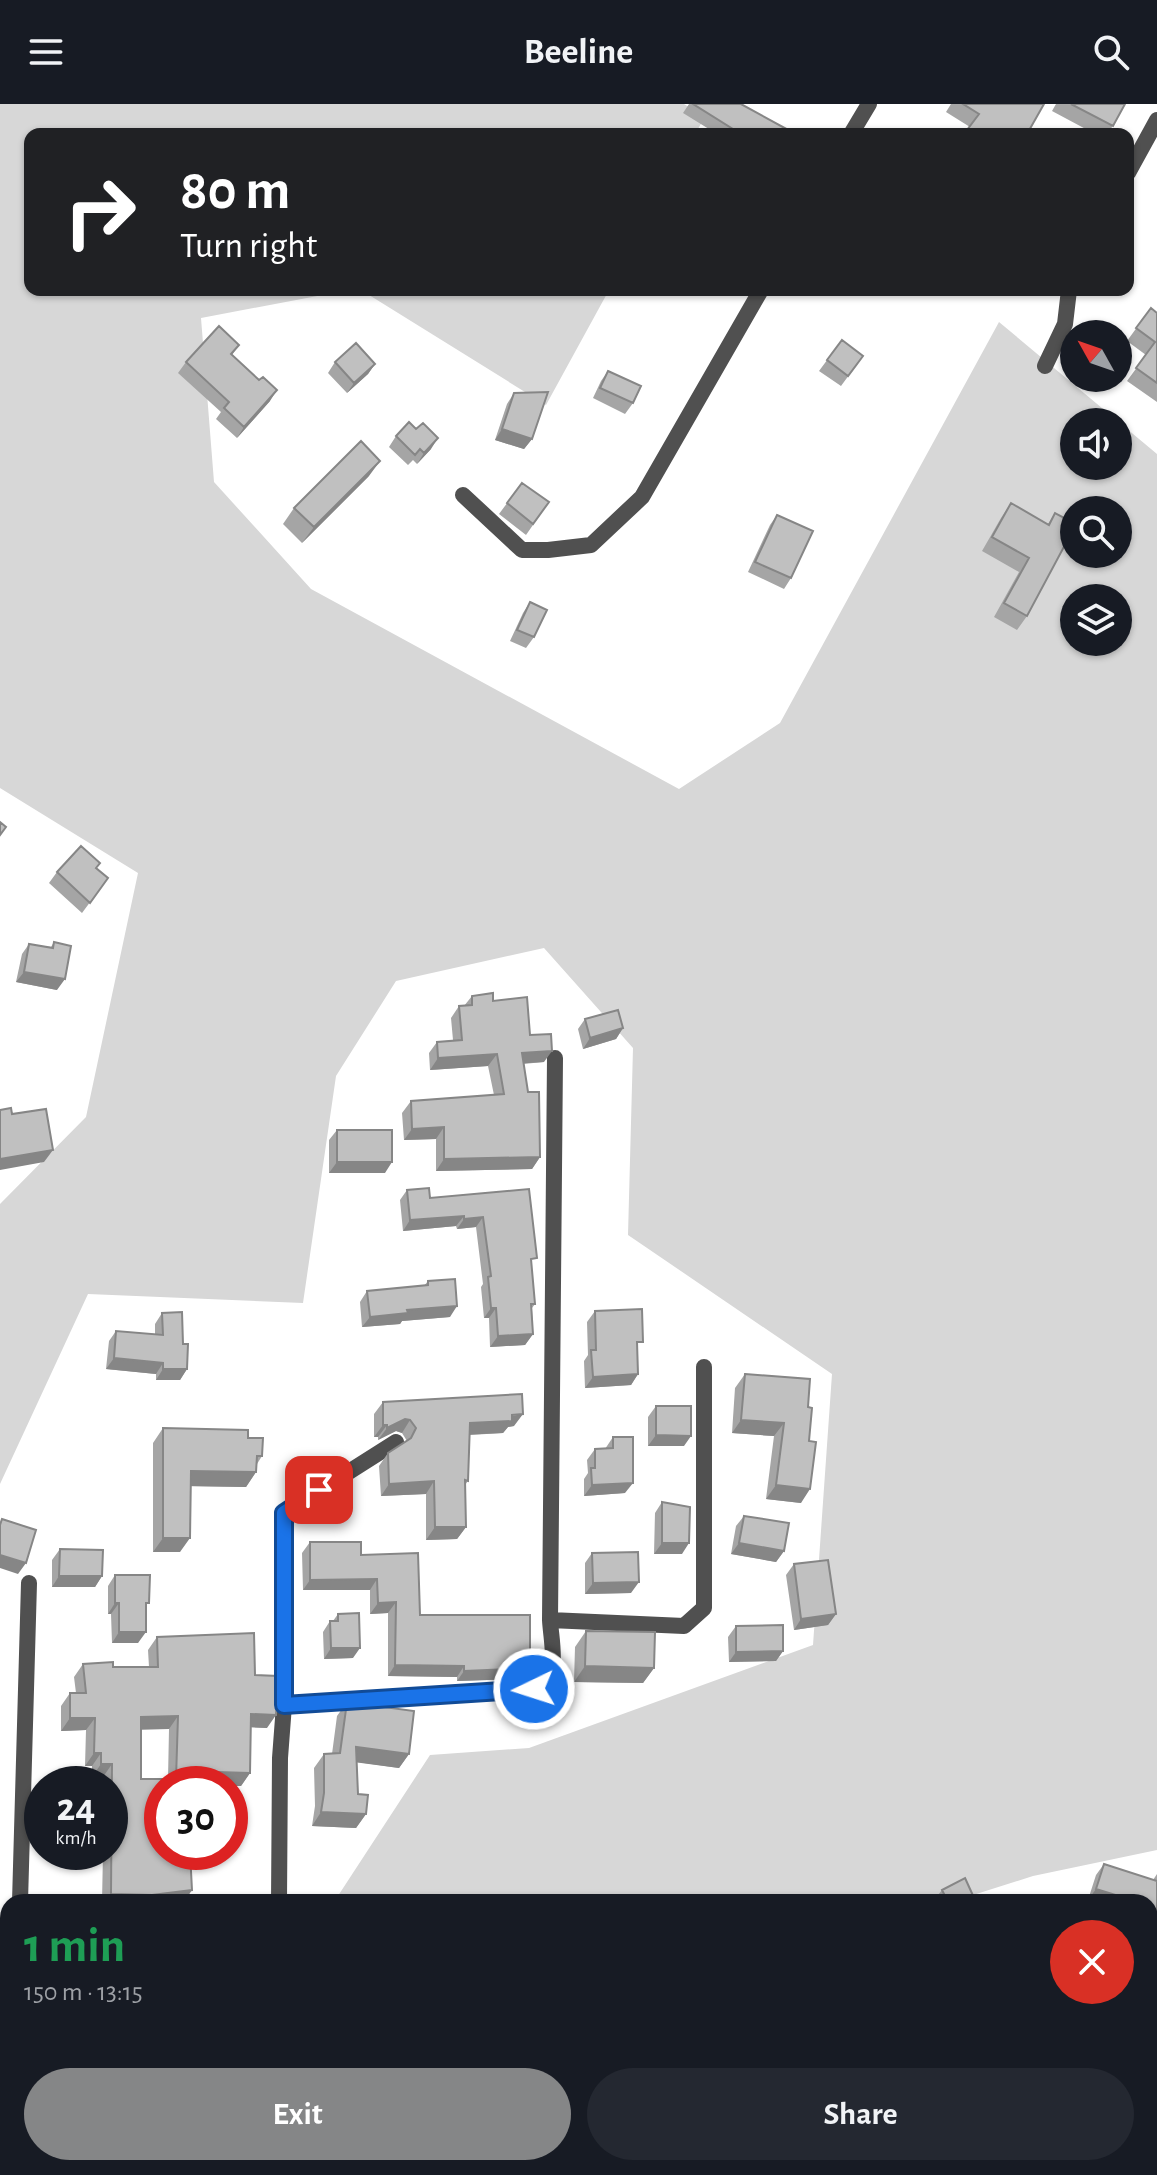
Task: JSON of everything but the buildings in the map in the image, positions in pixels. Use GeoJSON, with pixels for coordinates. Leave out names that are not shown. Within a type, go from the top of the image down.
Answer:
{"type":"FeatureCollection","features":[{"type":"Feature","properties":{"kind":"street"},"geometry":{"type":"LineString","coordinates":[[855,128],[869,104]]}},
{"type":"Feature","properties":{"kind":"street"},"geometry":{"type":"LineString","coordinates":[[1134,162],[1157,120]]}},
{"type":"Feature","properties":{"kind":"street"},"geometry":{"type":"LineString","coordinates":[[463,495],[522,550],[591,545],[642,497],[758,296]]}},
{"type":"Feature","properties":{"kind":"street"},"geometry":{"type":"LineString","coordinates":[[1045,366],[1065,324],[1068,296]]}},
{"type":"Feature","properties":{"kind":"street"},"geometry":{"type":"LineString","coordinates":[[284,1705],[534,1689],[545,1686],[553,1675],[550,1620],[555,1058]]}},
{"type":"Feature","properties":{"kind":"street"},"geometry":{"type":"LineString","coordinates":[[550,1620],[684,1626],[704,1608],[704,1367]]}},
{"type":"Feature","properties":{"kind":"street"},"geometry":{"type":"LineString","coordinates":[[279,1894],[280,1758],[284,1705],[284,1513],[396,1442]]}},
{"type":"Feature","properties":{"kind":"street"},"geometry":{"type":"LineString","coordinates":[[20,1894],[29,1583]]}},
{"type":"Feature","properties":{"kind":"shaded area"},"geometry":{"type":"Polygon","coordinates":[[[0,104],[684,104],[705,117],[699,128],[24,128],[24,296],[317,296],[201,318],[214,482],[311,589],[679,789],[780,723],[999,322],[1060,373],[1060,392],[1083,392],[1102,408],[1060,408],[1060,480],[1132,480],[1132,433],[1157,454],[1157,1850],[1033,1876],[976,1894],[339,1894],[430,1755],[529,1748],[813,1645],[832,1374],[628,1235],[633,1048],[544,948],[396,981],[336,1076],[303,1303],[88,1294],[0,1484],[0,1204],[86,1117],[138,873],[0,788],[0,104]]]}},
{"type":"Feature","properties":{"kind":"shaded area"},"geometry":{"type":"Polygon","coordinates":[[[371,296],[606,296],[546,405],[371,296]]]}},
{"type":"Feature","properties":{"kind":"route"},"geometry":{"type":"LineString","coordinates":[[319,1490],[284,1513],[284,1705],[534,1689]]}}]}
